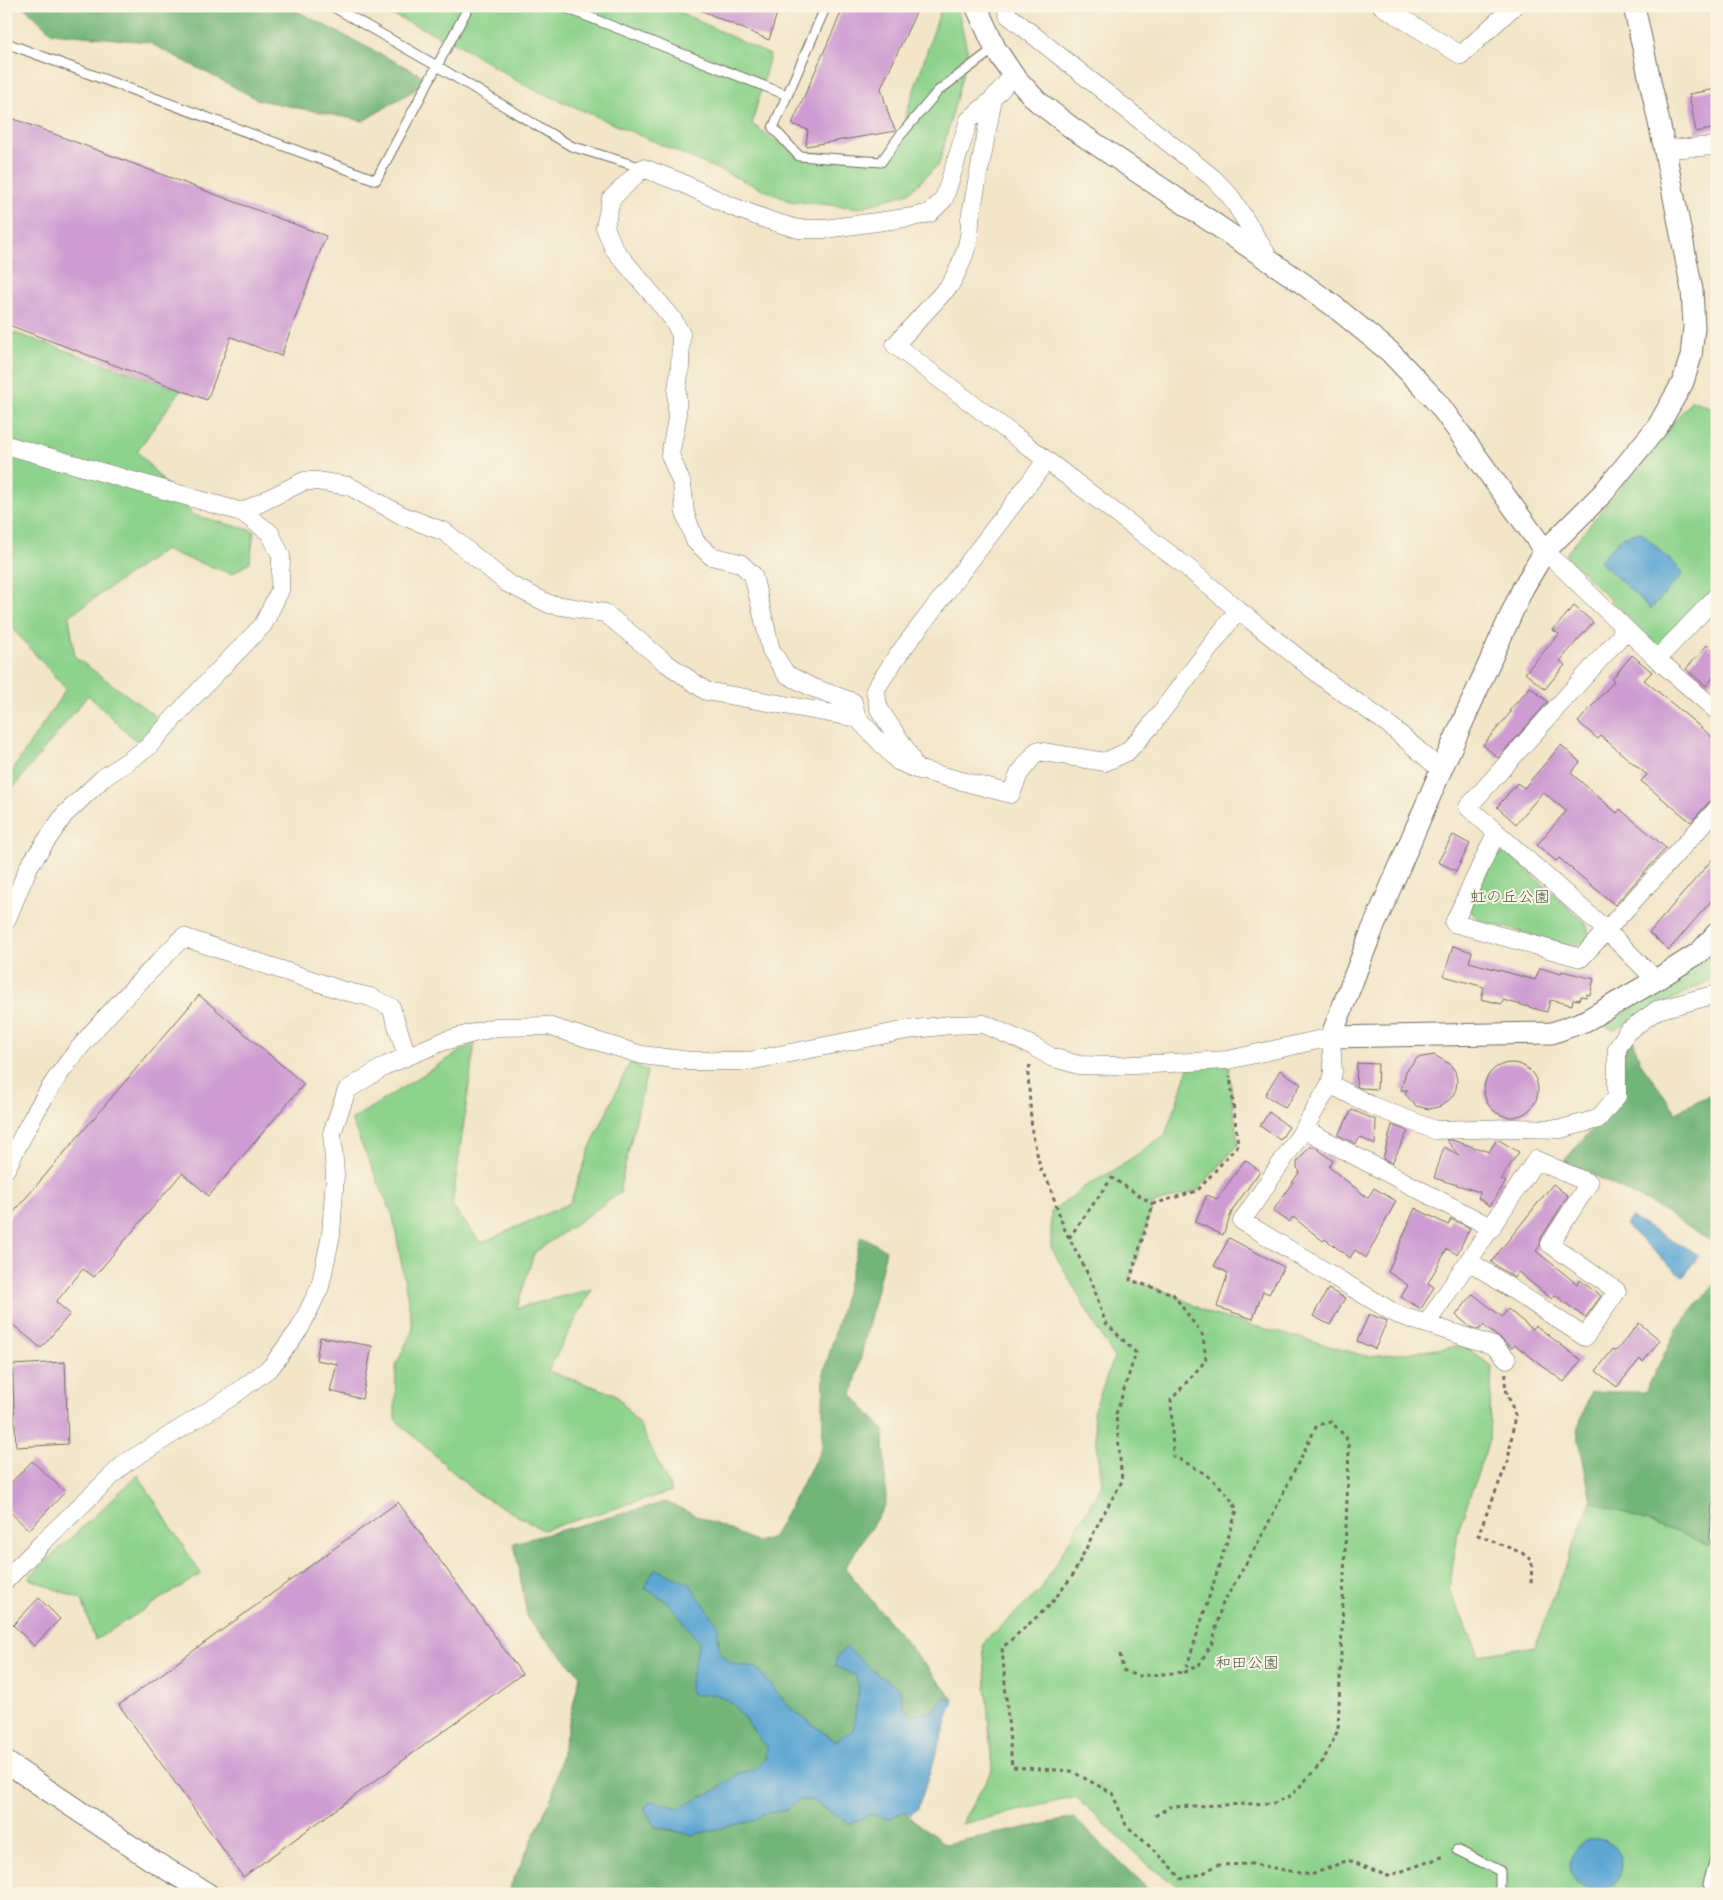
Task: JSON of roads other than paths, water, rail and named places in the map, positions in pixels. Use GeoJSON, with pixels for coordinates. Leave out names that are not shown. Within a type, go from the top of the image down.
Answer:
{"type":"FeatureCollection","features":[{"type":"Feature","properties":{"kind":"street"},"geometry":{"type":"LineString","coordinates":[[976,6],[996,48],[1013,75],[1037,101],[1072,128],[1218,225],[1335,307],[1390,352],[1440,406],[1545,551],[1656,659],[1717,711]]}},
{"type":"Feature","properties":{"kind":"street"},"geometry":{"type":"LineString","coordinates":[[1006,6],[1008,14],[1213,178],[1231,197],[1273,264]]}},
{"type":"Feature","properties":{"kind":"street"},"geometry":{"type":"LineString","coordinates":[[1382,6],[1461,55],[1514,6]]}},
{"type":"Feature","properties":{"kind":"street"},"geometry":{"type":"LineString","coordinates":[[1507,1359],[1494,1346],[1396,1314],[1242,1221],[1304,1129],[1330,1084],[1333,1072],[1331,1037],[1371,933],[1522,588],[1545,551],[1603,493],[1658,426],[1683,382],[1691,356],[1694,327],[1692,290],[1665,149],[1634,6]]}},
{"type":"Feature","properties":{"kind":"street"},"geometry":{"type":"LineString","coordinates":[[1013,75],[992,99],[969,120],[944,199],[930,213],[825,229],[798,229],[744,211],[680,182],[643,168],[611,199],[606,227],[614,250],[672,318],[681,334],[680,368],[676,390],[677,419],[670,455],[682,484],[685,513],[695,541],[711,556],[740,563],[753,575],[771,650],[786,674],[811,687],[853,702],[856,718],[898,761],[916,768],[1011,794],[1019,774],[1037,751],[1105,762],[1127,752],[1150,727],[1238,610]]}},
{"type":"Feature","properties":{"kind":"street"},"geometry":{"type":"LineString","coordinates":[[992,99],[970,219],[970,234],[956,275],[950,285],[894,344],[1188,568],[1331,684],[1388,724],[1441,770]]}},
{"type":"Feature","properties":{"kind":"street"},"geometry":{"type":"LineString","coordinates":[[1665,149],[1717,146]]}},
{"type":"Feature","properties":{"kind":"street"},"geometry":{"type":"LineString","coordinates":[[6,445],[242,512],[270,533],[281,556],[280,590],[263,625],[190,699],[147,748],[103,778],[64,815],[29,866],[6,921]]}},
{"type":"Feature","properties":{"kind":"street"},"geometry":{"type":"LineString","coordinates":[[916,768],[879,709],[875,690],[895,659],[1046,461]]}},
{"type":"Feature","properties":{"kind":"street"},"geometry":{"type":"LineString","coordinates":[[242,512],[304,481],[318,481],[349,486],[403,516],[445,532],[506,583],[549,604],[605,613],[666,663],[706,691],[856,718]]}},
{"type":"Feature","properties":{"kind":"street"},"geometry":{"type":"LineString","coordinates":[[1656,659],[1717,596]]}},
{"type":"Feature","properties":{"kind":"street"},"geometry":{"type":"LineString","coordinates":[[1626,630],[1468,807],[1606,930],[1656,980]]}},
{"type":"Feature","properties":{"kind":"street"},"geometry":{"type":"LineString","coordinates":[[1496,833],[1454,923],[1581,958],[1717,809]]}},
{"type":"Feature","properties":{"kind":"street"},"geometry":{"type":"LineString","coordinates":[[6,1580],[124,1464],[231,1397],[272,1367],[300,1328],[320,1287],[331,1236],[335,1175],[332,1134],[347,1090],[386,1065],[444,1041],[496,1027],[548,1026],[642,1054],[690,1061],[749,1061],[907,1030],[984,1024],[1033,1046],[1051,1057],[1078,1065],[1115,1066],[1228,1060],[1331,1037],[1552,1033],[1585,1021],[1656,980],[1700,952],[1717,933]]}},
{"type":"Feature","properties":{"kind":"street"},"geometry":{"type":"LineString","coordinates":[[6,1169],[31,1120],[58,1076],[92,1031],[184,937],[344,991],[370,996],[391,1007],[408,1056]]}},
{"type":"Feature","properties":{"kind":"street"},"geometry":{"type":"LineString","coordinates":[[1330,1084],[1370,1105],[1434,1130],[1561,1129],[1598,1119],[1616,1096],[1617,1049],[1628,1032],[1657,1010],[1717,994]]}},
{"type":"Feature","properties":{"kind":"street"},"geometry":{"type":"LineString","coordinates":[[1304,1129],[1492,1228]]}},
{"type":"Feature","properties":{"kind":"street"},"geometry":{"type":"LineString","coordinates":[[1428,1323],[1469,1261],[1492,1228],[1536,1160],[1589,1183],[1550,1244],[1617,1291],[1586,1337],[1469,1261]]}},
{"type":"Feature","properties":{"kind":"street"},"geometry":{"type":"LineString","coordinates":[[6,1762],[150,1859],[208,1894]]}},
{"type":"Feature","properties":{"kind":"lane"},"geometry":{"type":"LineString","coordinates":[[332,6],[571,146],[643,168]]}},
{"type":"Feature","properties":{"kind":"lane"},"geometry":{"type":"LineString","coordinates":[[6,44],[376,180],[469,6]]}},
{"type":"Feature","properties":{"kind":"lane"},"geometry":{"type":"LineString","coordinates":[[561,6],[787,95]]}},
{"type":"Feature","properties":{"kind":"lane"},"geometry":{"type":"LineString","coordinates":[[826,6],[773,128],[798,156],[881,162],[899,137],[938,91],[996,48]]}},
{"type":"Feature","properties":{"kind":"lane"},"geometry":{"type":"LineString","coordinates":[[1717,1507],[1715,1539],[1717,1541]]}},
{"type":"Feature","properties":{"kind":"lane"},"geometry":{"type":"LineString","coordinates":[[1457,1850],[1500,1871],[1500,1894]]}},
{"type":"Feature","properties":{"kind":"lane"},"geometry":{"type":"LineString","coordinates":[[1714,1894],[1708,1884],[1717,1853]]}},
{"type":"Feature","properties":{"kind":"water"},"geometry":{"type":"Polygon","coordinates":[[[1641,532],[1684,573],[1651,609],[1599,561],[1623,536],[1641,532]]]}},
{"type":"Feature","properties":{"kind":"water"},"geometry":{"type":"Polygon","coordinates":[[[1631,1218],[1699,1255],[1683,1277],[1625,1225],[1631,1218]]]}},
{"type":"Feature","properties":{"kind":"water"},"geometry":{"type":"Polygon","coordinates":[[[655,1569],[690,1584],[718,1625],[719,1652],[733,1664],[756,1667],[789,1707],[835,1741],[853,1730],[859,1688],[856,1676],[835,1666],[836,1658],[846,1647],[880,1676],[900,1689],[904,1708],[913,1716],[935,1710],[944,1697],[954,1700],[918,1808],[911,1815],[903,1812],[889,1819],[871,1814],[851,1824],[811,1800],[799,1800],[787,1810],[762,1814],[756,1820],[692,1835],[656,1826],[644,1809],[650,1801],[679,1808],[716,1790],[739,1773],[754,1769],[765,1760],[766,1747],[733,1704],[715,1694],[693,1695],[689,1688],[699,1642],[668,1602],[644,1588],[655,1569]]]}},
{"type":"Feature","properties":{"kind":"water"},"geometry":{"type":"Polygon","coordinates":[[[1596,1839],[1610,1843],[1618,1851],[1622,1865],[1618,1879],[1610,1887],[1596,1891],[1582,1887],[1574,1879],[1570,1865],[1574,1851],[1582,1843],[1596,1839]]]}},
{"type":"Feature","properties":{"kind":"park label","name":"虹の丘公園"},"geometry":{"type":"Point","coordinates":[1510,896]}},
{"type":"Feature","properties":{"kind":"park label","name":"和田公園"},"geometry":{"type":"Point","coordinates":[1247,1662]}}]}
